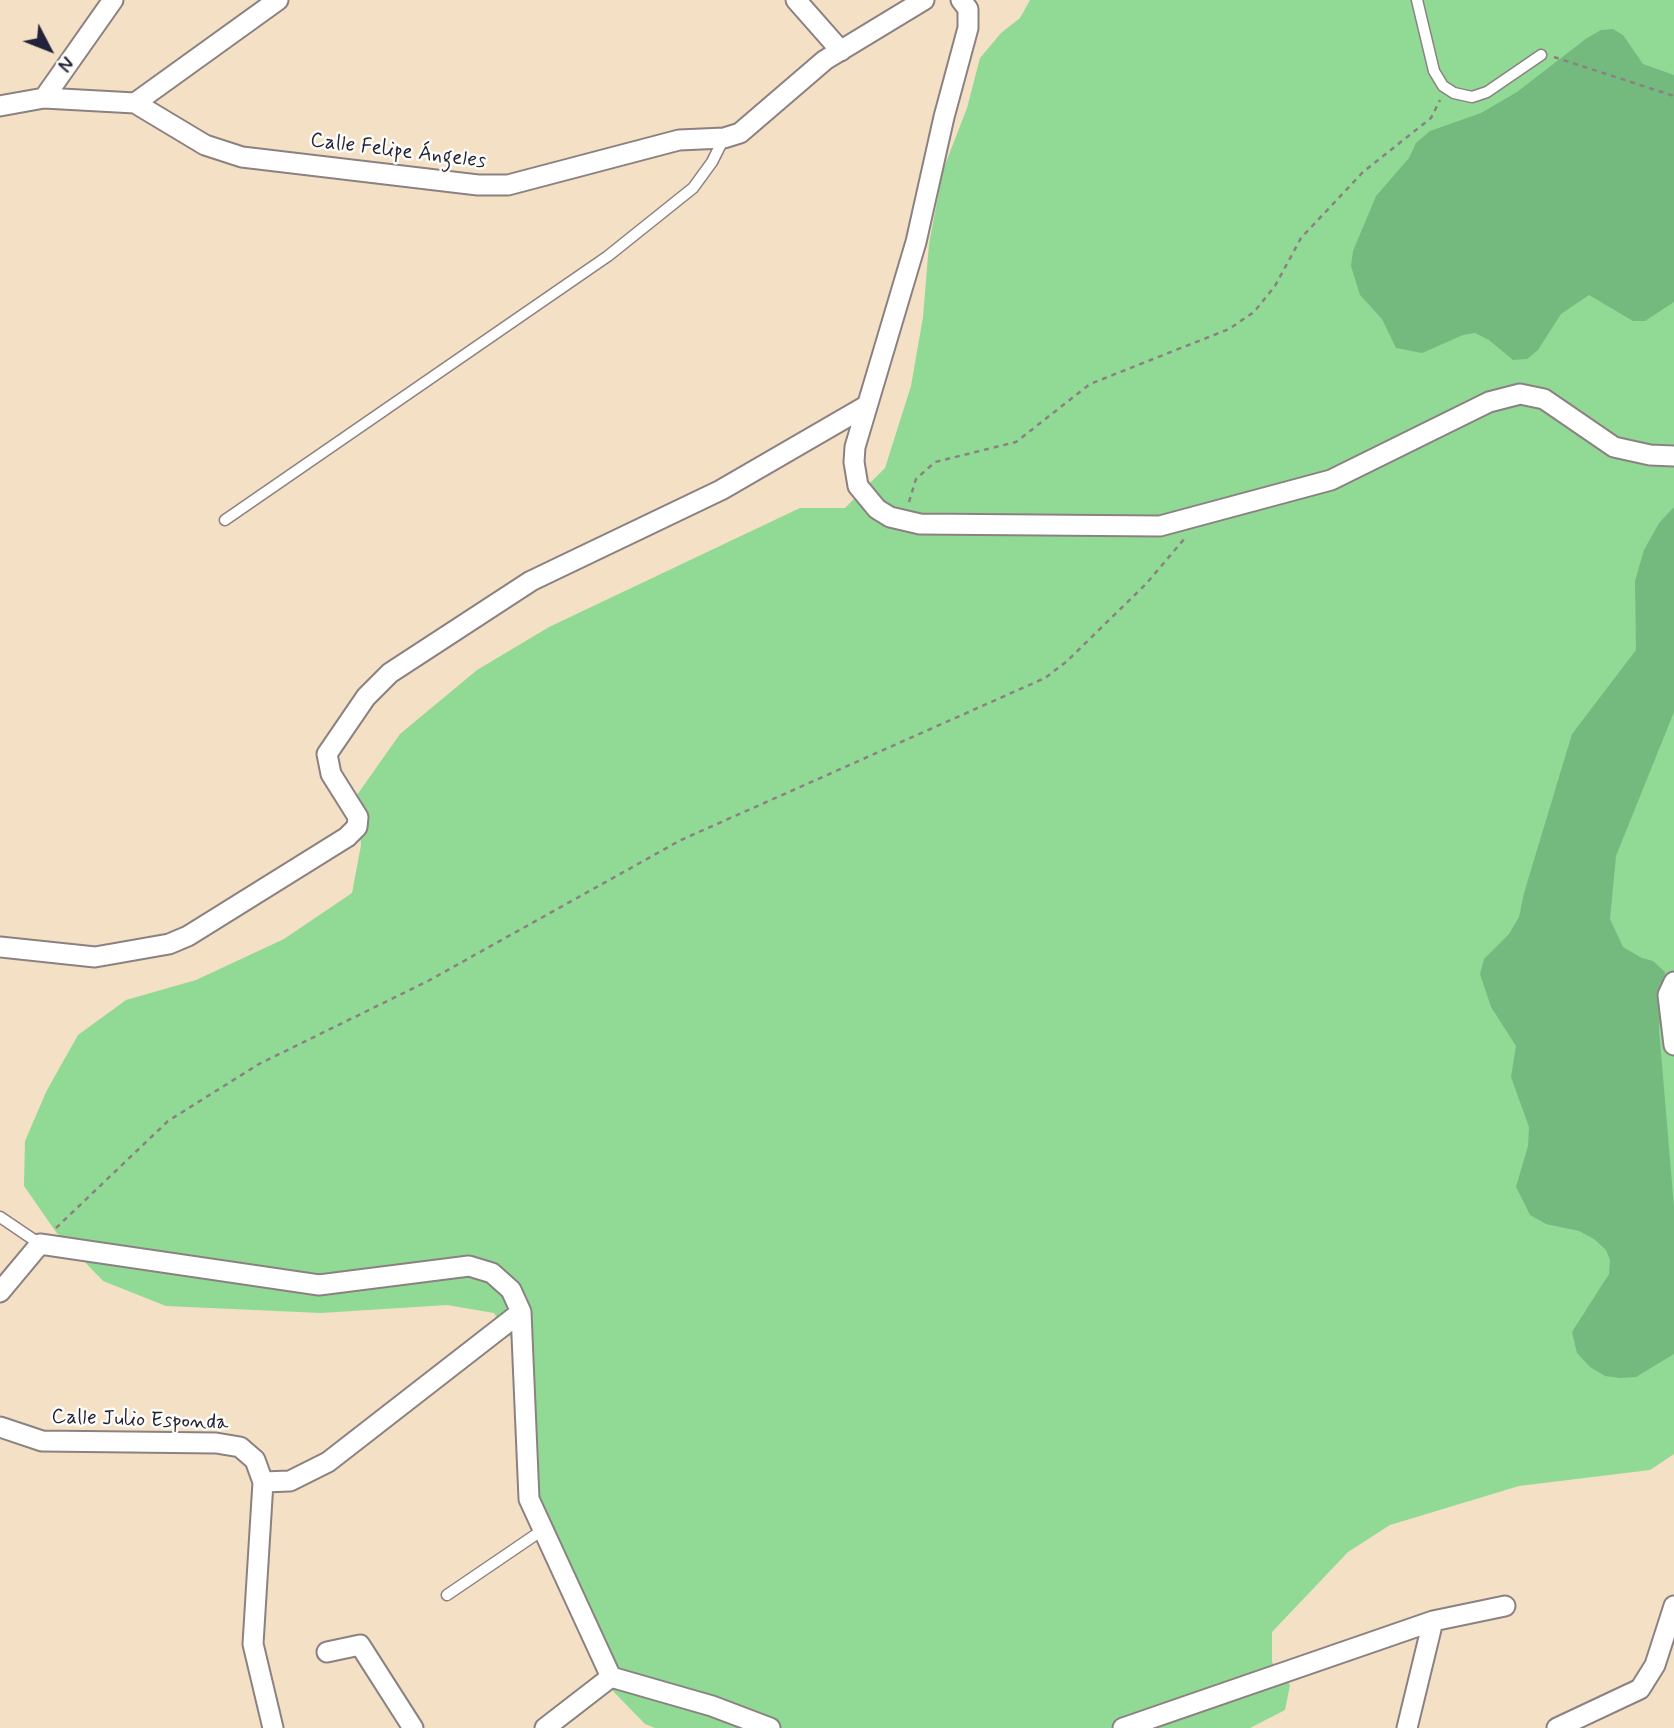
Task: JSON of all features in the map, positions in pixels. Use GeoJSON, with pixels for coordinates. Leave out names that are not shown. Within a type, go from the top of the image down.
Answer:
{"type":"FeatureCollection","features":[{"type":"Feature","properties":{"kind":"street"},"geometry":{"type":"LineString","coordinates":[[44,98],[113,0]]}},
{"type":"Feature","properties":{"kind":"street"},"geometry":{"type":"LineString","coordinates":[[135,103],[278,0]]}},
{"type":"Feature","properties":{"kind":"street"},"geometry":{"type":"LineString","coordinates":[[796,0],[841,51]]}},
{"type":"Feature","properties":{"kind":"street","name":"Calle Felipe Ángeles"},"geometry":{"type":"LineString","coordinates":[[0,106],[44,98],[135,103],[205,145],[242,157],[478,185],[527,181],[679,141],[724,138],[750,127],[813,69],[924,0]]}},
{"type":"Feature","properties":{"kind":"street"},"geometry":{"type":"LineString","coordinates":[[961,0],[968,9],[968,28],[943,117],[916,242],[855,447],[853,462],[858,486],[877,509],[912,523],[1139,528],[1160,526],[1331,480],[1507,395],[1533,395],[1544,399],[1624,451],[1674,456]]}},
{"type":"Feature","properties":{"kind":"street"},"geometry":{"type":"LineString","coordinates":[[0,947],[95,957],[169,944],[188,936],[347,837],[357,828],[358,817],[331,774],[327,754],[366,697],[390,673],[531,581],[721,490],[866,406]]}},
{"type":"Feature","properties":{"kind":"street"},"geometry":{"type":"LineString","coordinates":[[1674,982],[1668,995],[1674,1045]]}},
{"type":"Feature","properties":{"kind":"street"},"geometry":{"type":"LineString","coordinates":[[0,1292],[40,1244],[319,1285],[469,1265],[492,1273],[511,1290],[521,1312],[529,1499],[611,1677],[712,1706],[770,1728]]}},
{"type":"Feature","properties":{"kind":"street"},"geometry":{"type":"LineString","coordinates":[[273,1728],[253,1644],[263,1482],[290,1481],[328,1462],[521,1312]]}},
{"type":"Feature","properties":{"kind":"street","name":"Calle Julio Esponda"},"geometry":{"type":"LineString","coordinates":[[3,1425],[42,1441],[216,1443],[240,1447],[255,1460],[263,1482]]}},
{"type":"Feature","properties":{"kind":"street"},"geometry":{"type":"LineString","coordinates":[[1123,1728],[1433,1621],[1505,1606]]}},
{"type":"Feature","properties":{"kind":"street"},"geometry":{"type":"LineString","coordinates":[[1557,1728],[1640,1689],[1655,1665],[1674,1606]]}},
{"type":"Feature","properties":{"kind":"street"},"geometry":{"type":"LineString","coordinates":[[1407,1728],[1433,1621]]}},
{"type":"Feature","properties":{"kind":"street"},"geometry":{"type":"LineString","coordinates":[[327,1652],[360,1645],[413,1728]]}},
{"type":"Feature","properties":{"kind":"street"},"geometry":{"type":"LineString","coordinates":[[545,1728],[611,1677]]}},
{"type":"Feature","properties":{"kind":"lane"},"geometry":{"type":"LineString","coordinates":[[1416,0],[1430,60],[1443,86],[1464,96],[1479,95],[1541,54]]}},
{"type":"Feature","properties":{"kind":"lane"},"geometry":{"type":"LineString","coordinates":[[225,520],[608,256],[692,187],[712,162],[724,138]]}},
{"type":"Feature","properties":{"kind":"lane"},"geometry":{"type":"LineString","coordinates":[[0,1217],[40,1244]]}},
{"type":"Feature","properties":{"kind":"lane"},"geometry":{"type":"LineString","coordinates":[[447,1595],[544,1529]]}},
{"type":"Feature","properties":{"kind":"path"},"geometry":{"type":"LineString","coordinates":[[1541,54],[1567,60],[1674,96]]}},
{"type":"Feature","properties":{"kind":"path"},"geometry":{"type":"LineString","coordinates":[[912,523],[916,479],[935,462],[1016,442],[1090,384],[1229,329],[1254,312],[1275,286],[1301,238],[1363,172],[1431,118],[1439,105],[1443,86]]}},
{"type":"Feature","properties":{"kind":"path"},"geometry":{"type":"LineString","coordinates":[[40,1244],[168,1121],[259,1064],[428,981],[681,840],[1045,678],[1146,584],[1206,515]]}},
{"type":"Feature","properties":{"kind":"green space"},"geometry":{"type":"Polygon","coordinates":[[[1030,0],[1674,0],[1674,1454],[1650,1470],[1519,1486],[1390,1525],[1348,1552],[1272,1632],[1272,1662],[1290,1685],[1285,1710],[1250,1728],[655,1728],[645,1724],[611,1689],[538,1529],[516,1345],[494,1313],[447,1305],[321,1313],[166,1306],[103,1281],[56,1232],[24,1186],[25,1141],[47,1090],[78,1035],[126,1000],[196,980],[284,939],[352,893],[361,845],[357,795],[400,734],[477,670],[549,627],[800,508],[845,508],[885,468],[911,386],[923,317],[929,244],[943,170],[967,108],[980,58],[1001,33],[1020,18],[1030,0]]]}},
{"type":"Feature","properties":{"kind":"green space"},"geometry":{"type":"Polygon","coordinates":[[[1613,29],[1623,35],[1643,64],[1674,75],[1674,302],[1645,321],[1633,321],[1589,295],[1561,314],[1538,350],[1527,359],[1513,360],[1489,340],[1475,333],[1463,335],[1422,353],[1396,348],[1382,319],[1360,295],[1351,266],[1353,251],[1376,196],[1409,158],[1416,143],[1430,131],[1481,113],[1517,92],[1587,38],[1601,30],[1613,29]]]}},
{"type":"Feature","properties":{"kind":"green space"},"geometry":{"type":"Polygon","coordinates":[[[1674,507],[1674,712],[1616,856],[1610,919],[1623,947],[1653,961],[1665,972],[1659,1029],[1674,1207],[1674,1354],[1636,1377],[1620,1378],[1605,1376],[1590,1367],[1577,1353],[1572,1332],[1609,1274],[1610,1260],[1606,1250],[1579,1231],[1546,1224],[1530,1215],[1516,1187],[1528,1146],[1529,1127],[1511,1077],[1516,1046],[1491,1007],[1480,974],[1484,959],[1509,934],[1519,917],[1572,734],[1636,650],[1635,581],[1644,550],[1659,523],[1674,507]]]}}]}
